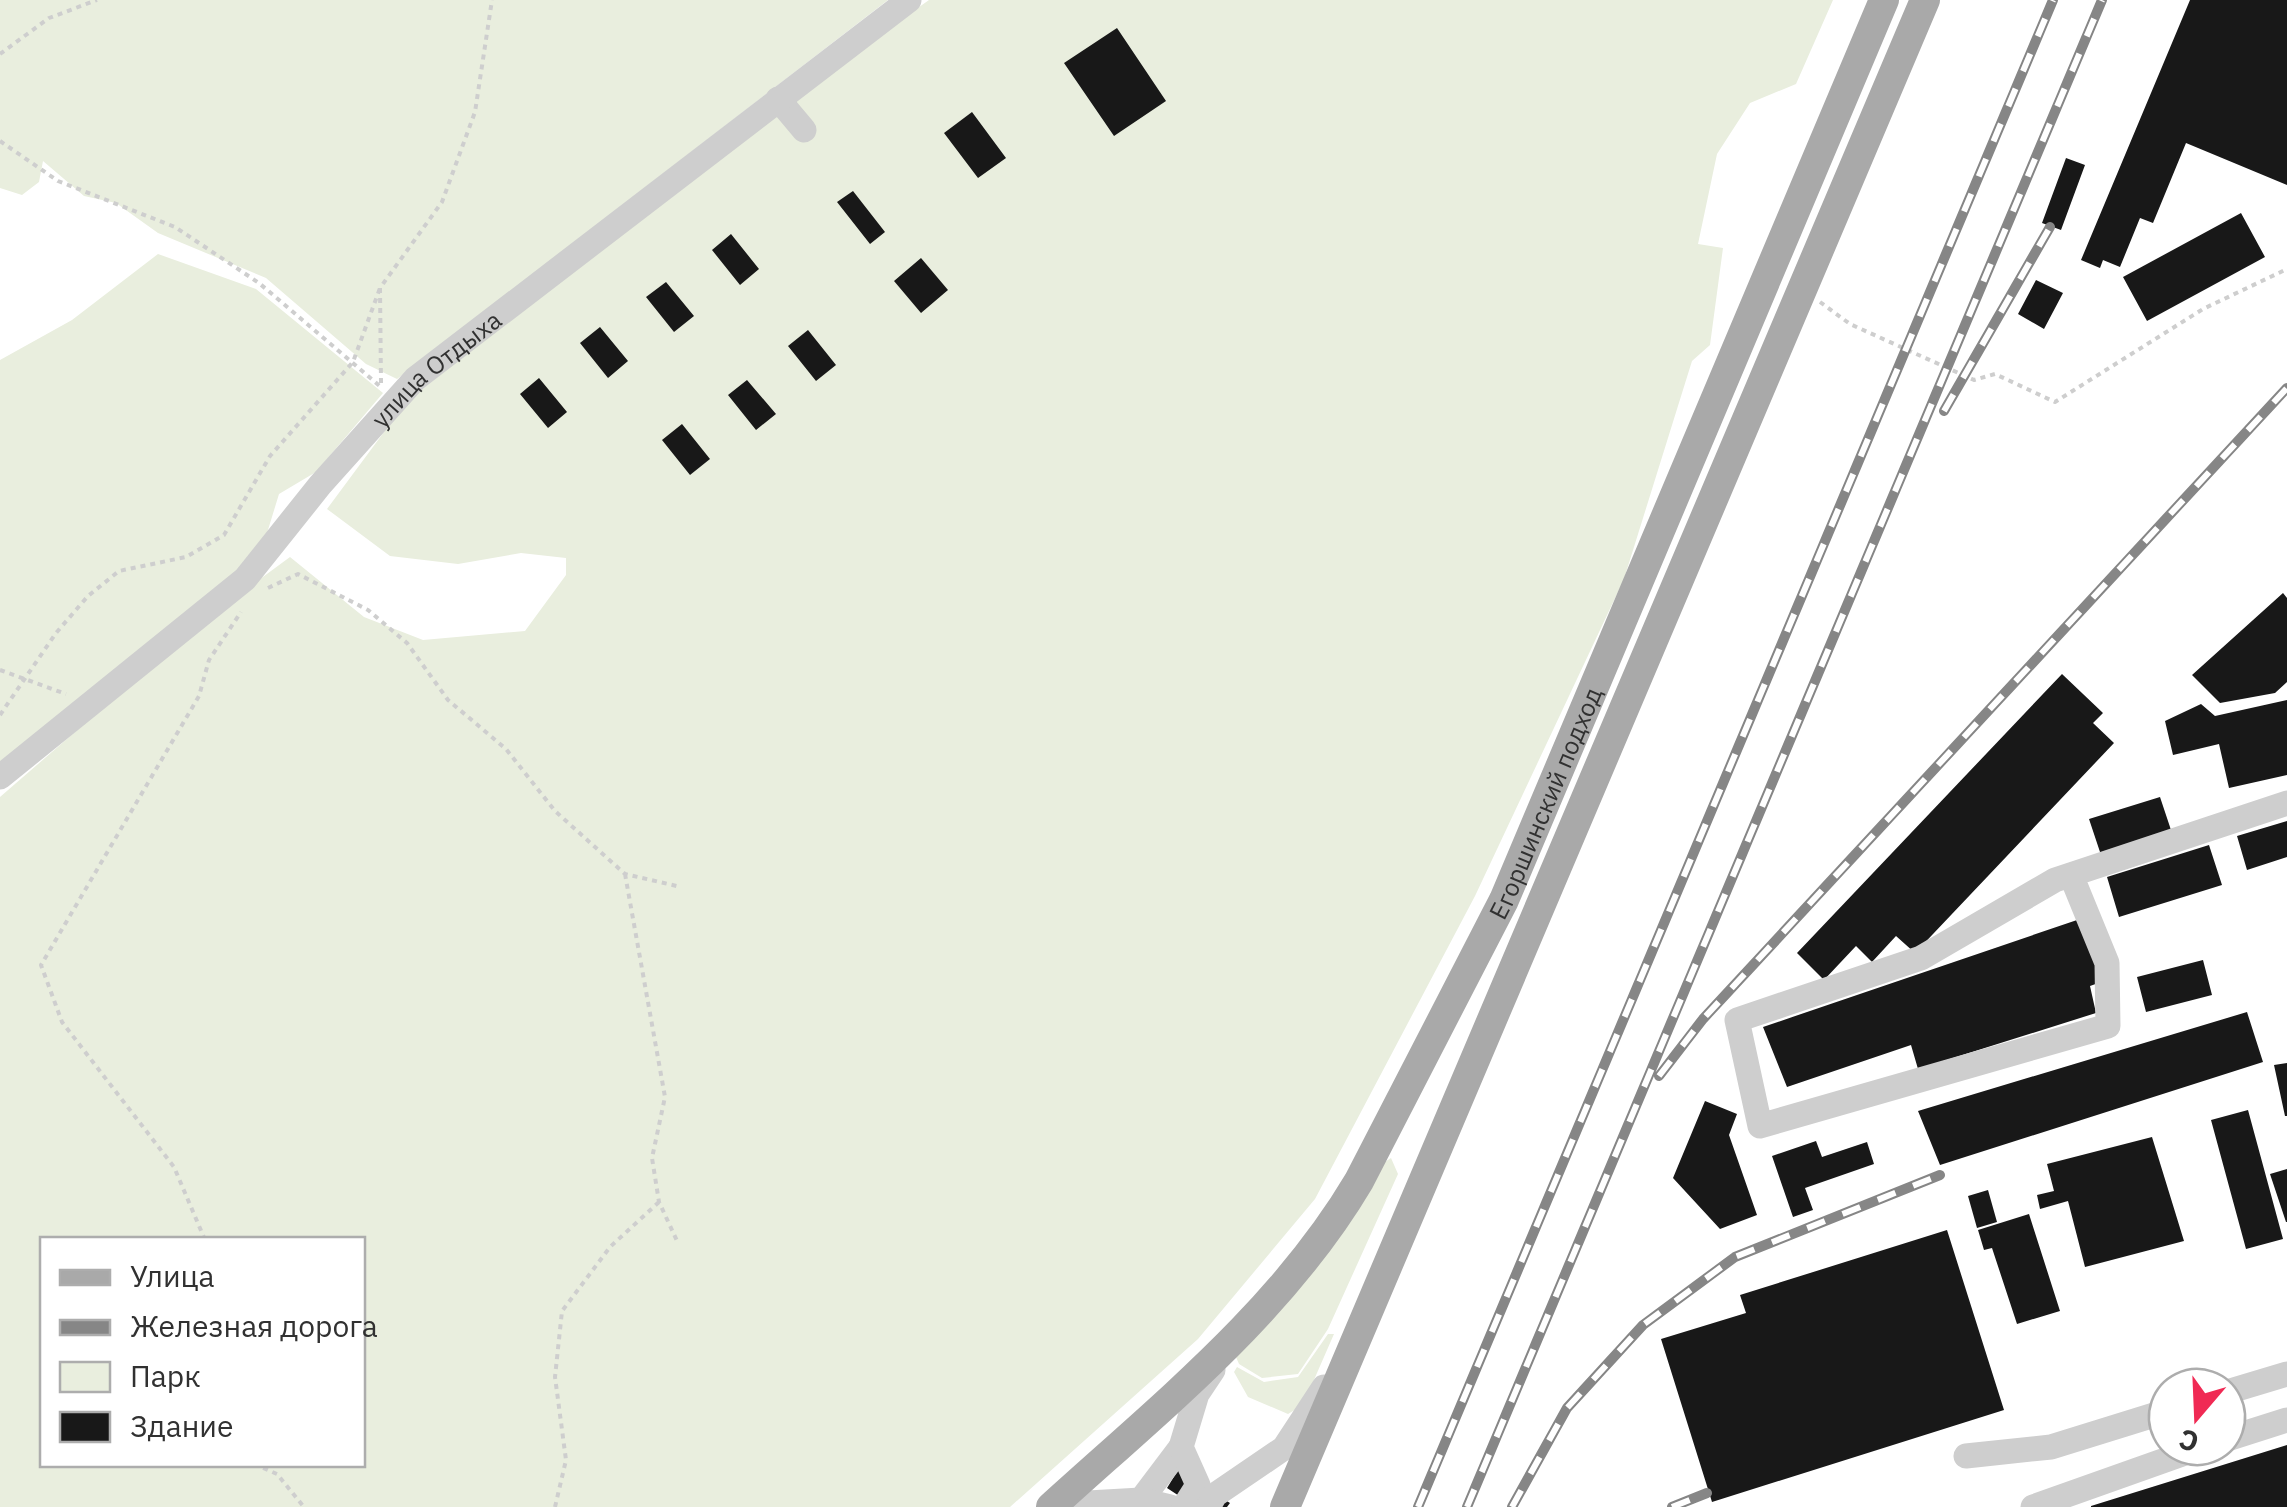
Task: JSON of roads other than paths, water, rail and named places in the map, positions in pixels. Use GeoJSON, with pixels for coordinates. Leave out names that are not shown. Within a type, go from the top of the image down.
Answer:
{"type":"FeatureCollection","features":[{"type":"Feature","properties":{"kind":"main road","name":"Егоршинский подход"},"geometry":{"type":"LineString","coordinates":[[1052,1506],[1254,1320],[1334,1224],[1416,1077],[1496,917],[1884,0]]}},
{"type":"Feature","properties":{"kind":"main road","name":"Егоршинский подход"},"geometry":{"type":"LineString","coordinates":[[1285,1507],[1925,0]]}},
{"type":"Feature","properties":{"kind":"street","name":"улица Отдыха"},"geometry":{"type":"LineString","coordinates":[[0,777],[91,702],[251,586],[320,485],[415,380],[909,0]]}},
{"type":"Feature","properties":{"kind":"street"},"geometry":{"type":"LineString","coordinates":[[778,99],[804,130]]}},
{"type":"Feature","properties":{"kind":"street"},"geometry":{"type":"LineString","coordinates":[[2071,875],[2107,963],[2108,1026],[1760,1126],[1737,1020],[1921,958],[2071,875],[2287,803]]}},
{"type":"Feature","properties":{"kind":"street"},"geometry":{"type":"LineString","coordinates":[[1208,1507],[1215,1496],[1291,1440],[1318,1398],[1389,1264]]}},
{"type":"Feature","properties":{"kind":"street"},"geometry":{"type":"LineString","coordinates":[[1141,1500],[1182,1447],[1197,1394],[1254,1320]]}},
{"type":"Feature","properties":{"kind":"street"},"geometry":{"type":"LineString","coordinates":[[2247,1386],[2287,1374]]}},
{"type":"Feature","properties":{"kind":"street"},"geometry":{"type":"LineString","coordinates":[[1966,1456],[2051,1447],[2147,1417]]}},
{"type":"Feature","properties":{"kind":"street"},"geometry":{"type":"LineString","coordinates":[[2247,1433],[2287,1420]]}},
{"type":"Feature","properties":{"kind":"street"},"geometry":{"type":"LineString","coordinates":[[1182,1447],[1198,1485],[1184,1507]]}},
{"type":"Feature","properties":{"kind":"street"},"geometry":{"type":"LineString","coordinates":[[2033,1507],[2147,1467]]}},
{"type":"Feature","properties":{"kind":"street"},"geometry":{"type":"LineString","coordinates":[[1052,1506],[1141,1500],[1170,1507]]}},
{"type":"Feature","properties":{"kind":"railway"},"geometry":{"type":"LineString","coordinates":[[1418,1507],[2053,0]]}},
{"type":"Feature","properties":{"kind":"railway"},"geometry":{"type":"LineString","coordinates":[[1467,1507],[2102,0]]}},
{"type":"Feature","properties":{"kind":"railway"},"geometry":{"type":"LineString","coordinates":[[1944,411],[2050,227]]}},
{"type":"Feature","properties":{"kind":"railway"},"geometry":{"type":"LineString","coordinates":[[1659,1076],[1703,1019],[2287,388]]}},
{"type":"Feature","properties":{"kind":"railway"},"geometry":{"type":"LineString","coordinates":[[1512,1507],[1567,1408],[1643,1325],[1735,1257],[1940,1175]]}},
{"type":"Feature","properties":{"kind":"railway"},"geometry":{"type":"LineString","coordinates":[[1672,1507],[1707,1493]]}}]}
